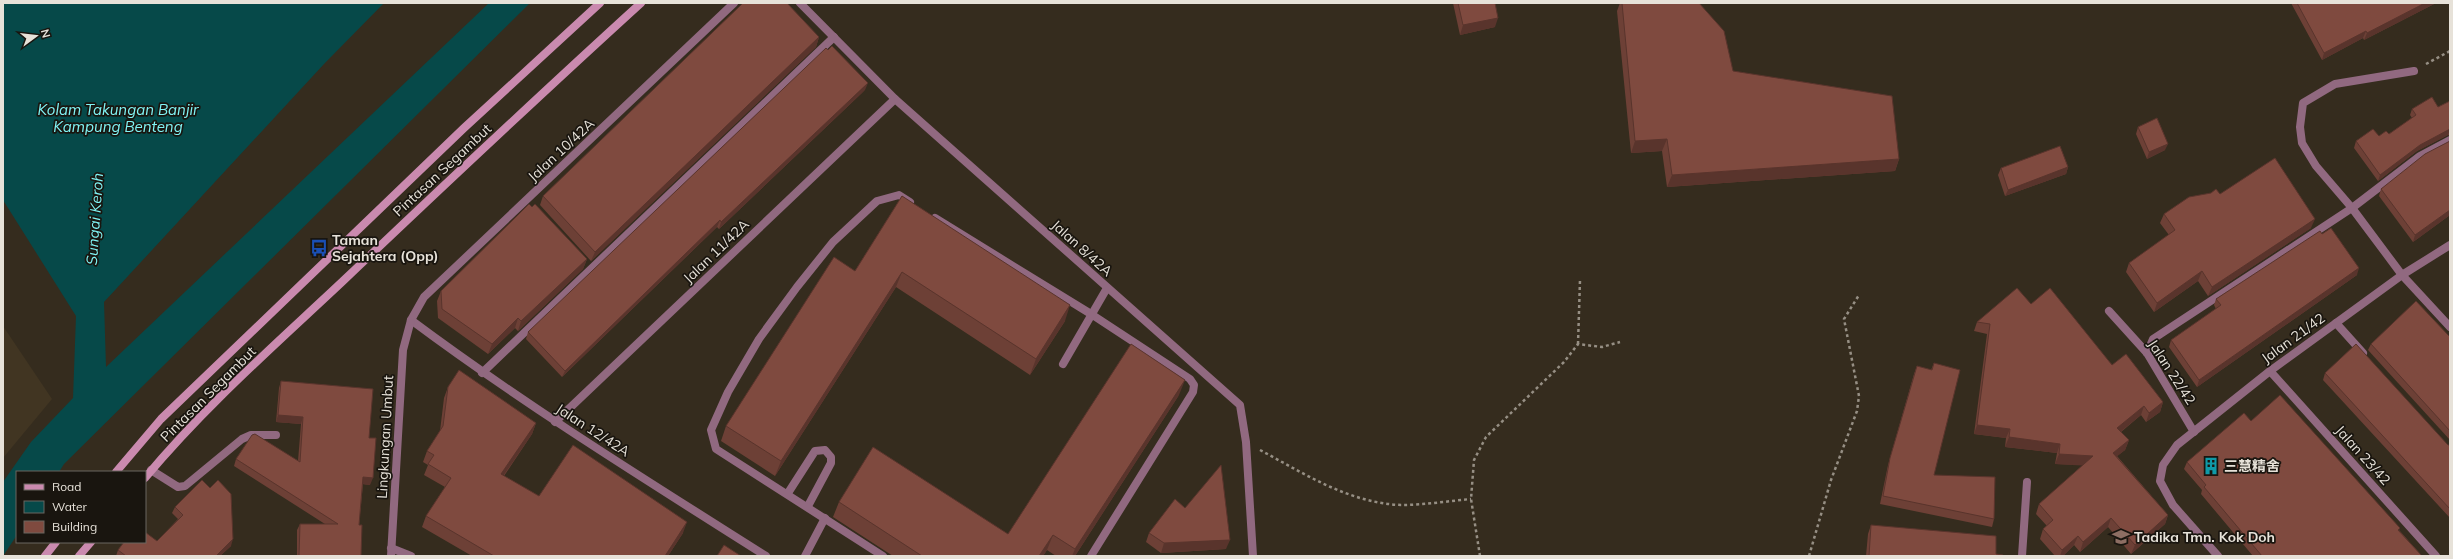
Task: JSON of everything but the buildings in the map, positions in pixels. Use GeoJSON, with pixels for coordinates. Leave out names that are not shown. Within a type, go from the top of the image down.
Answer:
{"type":"FeatureCollection","features":[{"type":"Feature","properties":{"kind":"main road","name":"Pintasan Segambut"},"geometry":{"type":"LineString","coordinates":[[117,471],[161,419],[464,128],[600,3]]}},
{"type":"Feature","properties":{"kind":"main road","name":"Pintasan Segambut"},"geometry":{"type":"LineString","coordinates":[[146,477],[185,431],[305,316],[526,108],[642,3]]}},
{"type":"Feature","properties":{"kind":"main road"},"geometry":{"type":"LineString","coordinates":[[45,556],[55,543]]}},
{"type":"Feature","properties":{"kind":"main road"},"geometry":{"type":"LineString","coordinates":[[79,556],[90,543]]}},
{"type":"Feature","properties":{"kind":"street","name":"Jalan 10/42A"},"geometry":{"type":"LineString","coordinates":[[411,320],[424,297],[529,202],[734,3]]}},
{"type":"Feature","properties":{"kind":"street","name":"Jalan 8/42A"},"geometry":{"type":"LineString","coordinates":[[800,3],[894,99],[1240,405],[1246,442],[1253,556]]}},
{"type":"Feature","properties":{"kind":"street"},"geometry":{"type":"LineString","coordinates":[[482,373],[589,267],[834,37]]}},
{"type":"Feature","properties":{"kind":"street"},"geometry":{"type":"LineString","coordinates":[[2414,71],[2335,84],[2303,103],[2300,127],[2302,143],[2316,166],[2352,208],[2402,275],[2450,327]]}},
{"type":"Feature","properties":{"kind":"street","name":"Jalan 11/42A"},"geometry":{"type":"LineString","coordinates":[[555,422],[894,99]]}},
{"type":"Feature","properties":{"kind":"street"},"geometry":{"type":"LineString","coordinates":[[2147,353],[2153,339],[2352,208],[2420,156],[2450,140]]}},
{"type":"Feature","properties":{"kind":"street"},"geometry":{"type":"LineString","coordinates":[[883,556],[788,493],[716,449],[711,430],[725,398],[759,339],[833,242],[877,201],[899,195],[1091,314],[1190,379],[1194,385],[1193,392],[1091,556]]}},
{"type":"Feature","properties":{"kind":"street","name":"Jalan 21/42"},"geometry":{"type":"LineString","coordinates":[[2218,556],[2173,505],[2160,481],[2163,465],[2177,445],[2270,371],[2402,275],[2450,245]]}},
{"type":"Feature","properties":{"kind":"street"},"geometry":{"type":"LineString","coordinates":[[1063,364],[1107,288]]}},
{"type":"Feature","properties":{"kind":"street","name":"Jalan 22/42"},"geometry":{"type":"LineString","coordinates":[[2109,311],[2147,353],[2194,432]]}},
{"type":"Feature","properties":{"kind":"street","name":"Jalan 12/42A"},"geometry":{"type":"LineString","coordinates":[[411,320],[482,373],[555,422],[766,556]]}},
{"type":"Feature","properties":{"kind":"street","name":"Lingkungan Umbut"},"geometry":{"type":"LineString","coordinates":[[391,552],[403,350],[411,320]]}},
{"type":"Feature","properties":{"kind":"street"},"geometry":{"type":"LineString","coordinates":[[2336,323],[2370,360]]}},
{"type":"Feature","properties":{"kind":"street","name":"Jalan 23/42"},"geometry":{"type":"LineString","coordinates":[[2270,371],[2436,556]]}},
{"type":"Feature","properties":{"kind":"street"},"geometry":{"type":"LineString","coordinates":[[151,470],[178,487],[185,486],[242,439],[251,435],[276,435]]}},
{"type":"Feature","properties":{"kind":"street"},"geometry":{"type":"LineString","coordinates":[[788,493],[815,452],[824,450],[831,457],[831,463],[808,506]]}},
{"type":"Feature","properties":{"kind":"street"},"geometry":{"type":"LineString","coordinates":[[2022,556],[2027,482]]}},
{"type":"Feature","properties":{"kind":"street"},"geometry":{"type":"LineString","coordinates":[[806,556],[825,518]]}},
{"type":"Feature","properties":{"kind":"street"},"geometry":{"type":"LineString","coordinates":[[391,552],[411,556]]}},
{"type":"Feature","properties":{"kind":"path"},"geometry":{"type":"LineString","coordinates":[[2414,71],[2450,51]]}},
{"type":"Feature","properties":{"kind":"path"},"geometry":{"type":"LineString","coordinates":[[1480,556],[1472,499],[1474,460],[1486,437],[1564,362],[1578,344],[1580,280]]}},
{"type":"Feature","properties":{"kind":"path"},"geometry":{"type":"LineString","coordinates":[[1809,556],[1830,480],[1857,411],[1859,389],[1855,380],[1844,319],[1859,295]]}},
{"type":"Feature","properties":{"kind":"path"},"geometry":{"type":"LineString","coordinates":[[1578,344],[1602,347],[1620,342]]}},
{"type":"Feature","properties":{"kind":"path"},"geometry":{"type":"LineString","coordinates":[[1246,442],[1330,488],[1369,500],[1401,504],[1472,499]]}},
{"type":"Feature","properties":{"kind":"shaded area"},"geometry":{"type":"Polygon","coordinates":[[[3,326],[52,399],[3,458],[3,326]]]}},
{"type":"Feature","properties":{"kind":"water","name":"Kolam Takungan Banjir Kampung Benteng"},"geometry":{"type":"Polygon","coordinates":[[[3,3],[384,3],[324,64],[104,302],[106,367],[489,3],[530,3],[64,464],[60,471],[16,471],[16,536],[3,556],[3,482],[31,442],[73,398],[76,316],[3,200],[3,3]]]}},
{"type":"Feature","properties":{"kind":"place","name":"Taman Sejahtera (Opp)"},"geometry":{"type":"Point","coordinates":[319,248]}},
{"type":"Feature","properties":{"kind":"place","name":"三慧精舍"},"geometry":{"type":"Point","coordinates":[2211,466]}},
{"type":"Feature","properties":{"kind":"place","name":"Tadika Tmn. Kok Doh"},"geometry":{"type":"Point","coordinates":[2121,537]}},
{"type":"Feature","properties":{"kind":"water label","name":"Sungai Keroh"},"geometry":{"type":"Point","coordinates":[95,219]}}]}
